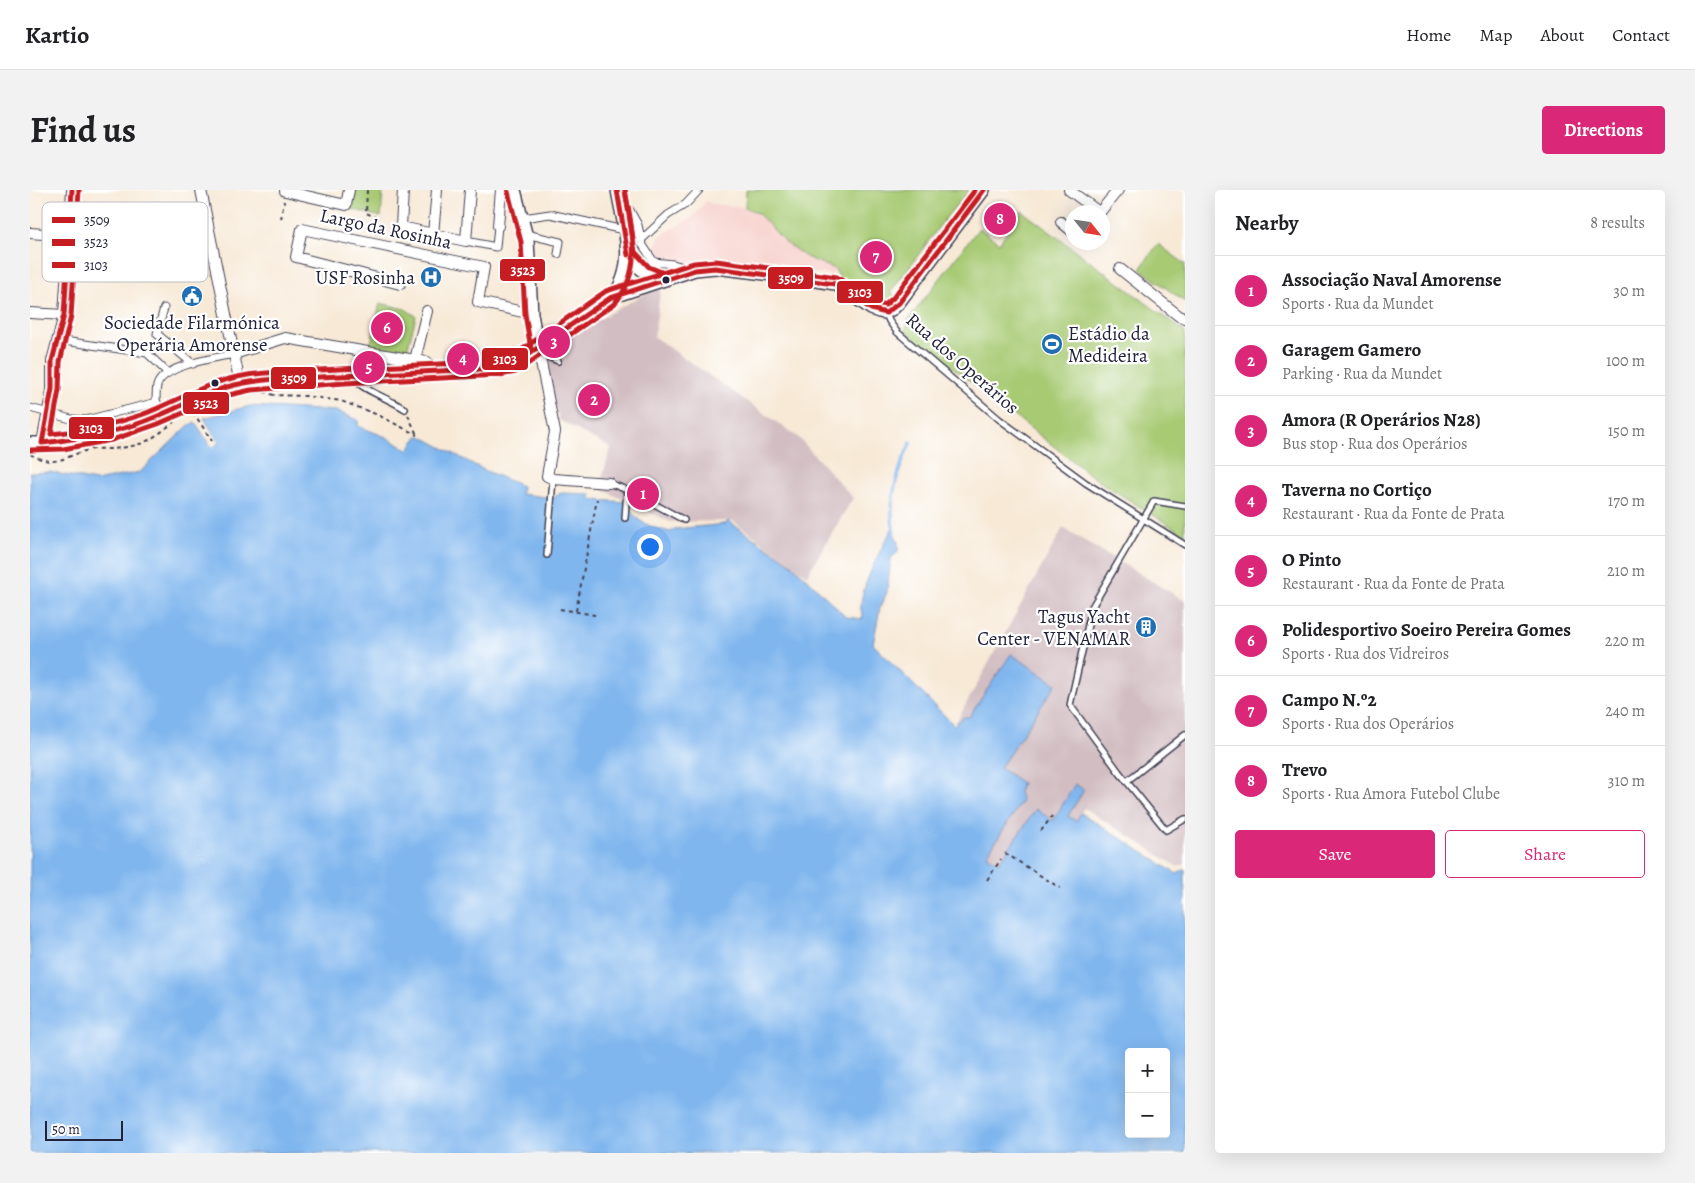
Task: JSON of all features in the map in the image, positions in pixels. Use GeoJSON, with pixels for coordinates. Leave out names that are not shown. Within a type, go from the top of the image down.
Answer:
{"type":"FeatureCollection","features":[{"type":"Feature","properties":{"kind":"street"},"geometry":{"type":"LineString","coordinates":[[285,191],[346,205],[349,190]]}},
{"type":"Feature","properties":{"kind":"street"},"geometry":{"type":"LineString","coordinates":[[403,190],[401,227],[496,247],[501,190]]}},
{"type":"Feature","properties":{"kind":"street"},"geometry":{"type":"LineString","coordinates":[[433,234],[436,190]]}},
{"type":"Feature","properties":{"kind":"street"},"geometry":{"type":"LineString","coordinates":[[466,241],[470,190]]}},
{"type":"Feature","properties":{"kind":"street"},"geometry":{"type":"LineString","coordinates":[[515,190],[528,241],[532,314],[555,432],[547,476],[553,479],[610,483]]}},
{"type":"Feature","properties":{"kind":"street"},"geometry":{"type":"LineString","coordinates":[[642,240],[668,215],[686,204],[699,190]]}},
{"type":"Feature","properties":{"kind":"street"},"geometry":{"type":"LineString","coordinates":[[886,312],[900,303],[984,190]]}},
{"type":"Feature","properties":{"kind":"street"},"geometry":{"type":"LineString","coordinates":[[1069,190],[1090,205]]}},
{"type":"Feature","properties":{"kind":"street"},"geometry":{"type":"LineString","coordinates":[[1106,205],[1118,190]]}},
{"type":"Feature","properties":{"kind":"street"},"geometry":{"type":"LineString","coordinates":[[618,196],[628,207],[638,225],[642,240],[654,262],[673,264],[695,270]]}},
{"type":"Feature","properties":{"kind":"street"},"geometry":{"type":"LineString","coordinates":[[610,298],[622,282],[628,255],[618,196]]}},
{"type":"Feature","properties":{"kind":"street"},"geometry":{"type":"LineString","coordinates":[[522,218],[550,214],[624,230]]}},
{"type":"Feature","properties":{"kind":"street"},"geometry":{"type":"LineString","coordinates":[[1060,222],[1065,226]]}},
{"type":"Feature","properties":{"kind":"street"},"geometry":{"type":"LineString","coordinates":[[208,225],[240,384]]}},
{"type":"Feature","properties":{"kind":"street","name":"Largo da Rosinha"},"geometry":{"type":"LineString","coordinates":[[400,284],[296,256],[302,229],[484,267],[478,302],[532,314]]}},
{"type":"Feature","properties":{"kind":"street"},"geometry":{"type":"LineString","coordinates":[[526,234],[560,242],[558,254]]}},
{"type":"Feature","properties":{"kind":"street"},"geometry":{"type":"LineString","coordinates":[[628,255],[645,274],[662,280]]}},
{"type":"Feature","properties":{"kind":"street","name":"Rua dos Operários"},"geometry":{"type":"LineString","coordinates":[[30,443],[88,437],[130,426],[156,417],[203,395],[240,384],[264,380],[500,368],[513,364],[538,350],[610,298],[695,270],[715,268],[835,284],[871,309],[886,312]]}},
{"type":"Feature","properties":{"kind":"street"},"geometry":{"type":"LineString","coordinates":[[1120,269],[1185,318]]}},
{"type":"Feature","properties":{"kind":"street"},"geometry":{"type":"LineString","coordinates":[[42,443],[52,389],[52,360],[64,315],[67,282]]}},
{"type":"Feature","properties":{"kind":"street"},"geometry":{"type":"LineString","coordinates":[[164,308],[157,334],[193,364]]}},
{"type":"Feature","properties":{"kind":"street"},"geometry":{"type":"LineString","coordinates":[[414,360],[427,311]]}},
{"type":"Feature","properties":{"kind":"street"},"geometry":{"type":"LineString","coordinates":[[30,313],[64,315]]}},
{"type":"Feature","properties":{"kind":"street"},"geometry":{"type":"LineString","coordinates":[[156,417],[157,385],[162,377],[168,373],[285,338],[427,362],[426,372]]}},
{"type":"Feature","properties":{"kind":"street"},"geometry":{"type":"LineString","coordinates":[[57,340],[147,353],[168,373]]}},
{"type":"Feature","properties":{"kind":"street"},"geometry":{"type":"LineString","coordinates":[[30,408],[71,419],[86,420],[157,402]]}},
{"type":"Feature","properties":{"kind":"lane","name":"Rua dos Operários"},"geometry":{"type":"LineString","coordinates":[[886,312],[889,321],[897,332],[998,419],[1086,483],[1185,545]]}},
{"type":"Feature","properties":{"kind":"lane"},"geometry":{"type":"LineString","coordinates":[[538,350],[558,361]]}},
{"type":"Feature","properties":{"kind":"lane"},"geometry":{"type":"LineString","coordinates":[[349,375],[360,387],[391,400],[405,409]]}},
{"type":"Feature","properties":{"kind":"lane"},"geometry":{"type":"LineString","coordinates":[[547,555],[553,479]]}},
{"type":"Feature","properties":{"kind":"lane"},"geometry":{"type":"LineString","coordinates":[[610,483],[684,520]]}},
{"type":"Feature","properties":{"kind":"lane"},"geometry":{"type":"LineString","coordinates":[[625,518],[627,490]]}},
{"type":"Feature","properties":{"kind":"lane"},"geometry":{"type":"LineString","coordinates":[[1185,506],[1154,501],[1092,607],[1070,706],[1166,830],[1185,819]]}},
{"type":"Feature","properties":{"kind":"lane"},"geometry":{"type":"LineString","coordinates":[[1127,782],[1185,735]]}},
{"type":"Feature","properties":{"kind":"path"},"geometry":{"type":"LineString","coordinates":[[366,190],[366,213],[378,218],[375,244]]}},
{"type":"Feature","properties":{"kind":"path"},"geometry":{"type":"LineString","coordinates":[[280,219],[285,191]]}},
{"type":"Feature","properties":{"kind":"path"},"geometry":{"type":"LineString","coordinates":[[262,392],[274,395],[306,396],[341,401],[378,414],[417,436],[405,409]]}},
{"type":"Feature","properties":{"kind":"path"},"geometry":{"type":"LineString","coordinates":[[186,413],[193,409],[212,441]]}},
{"type":"Feature","properties":{"kind":"path"},"geometry":{"type":"LineString","coordinates":[[30,454],[48,461],[58,461],[91,449],[110,449],[141,444],[156,436],[176,419]]}},
{"type":"Feature","properties":{"kind":"path"},"geometry":{"type":"LineString","coordinates":[[576,611],[596,499]]}},
{"type":"Feature","properties":{"kind":"path"},"geometry":{"type":"LineString","coordinates":[[560,609],[595,615]]}},
{"type":"Feature","properties":{"kind":"path"},"geometry":{"type":"LineString","coordinates":[[1041,831],[1052,816]]}},
{"type":"Feature","properties":{"kind":"path"},"geometry":{"type":"LineString","coordinates":[[1005,853],[1060,888]]}},
{"type":"Feature","properties":{"kind":"path"},"geometry":{"type":"LineString","coordinates":[[987,880],[1001,859]]}},
{"type":"Feature","properties":{"kind":"shaded area"},"geometry":{"type":"Polygon","coordinates":[[[706,201],[712,204],[745,207],[759,214],[806,257],[836,269],[832,274],[658,260],[655,256],[659,237],[695,215],[706,201]]]}},
{"type":"Feature","properties":{"kind":"shaded area"},"geometry":{"type":"Polygon","coordinates":[[[661,285],[654,337],[798,437],[853,498],[807,575],[733,521],[670,522],[599,488],[611,448],[559,420],[541,351],[661,285]]]}},
{"type":"Feature","properties":{"kind":"shaded area"},"geometry":{"type":"Polygon","coordinates":[[[1063,528],[1185,601],[1185,864],[1178,867],[1084,808],[1076,821],[1068,816],[1084,790],[1053,821],[1036,810],[999,864],[986,855],[1022,801],[1019,792],[1022,783],[1000,768],[1011,654],[969,717],[954,726],[1063,528]]]}},
{"type":"Feature","properties":{"kind":"green space"},"geometry":{"type":"Polygon","coordinates":[[[353,190],[383,190],[381,217],[348,208],[353,190]]]}},
{"type":"Feature","properties":{"kind":"green space"},"geometry":{"type":"Polygon","coordinates":[[[746,190],[969,190],[944,220],[890,293],[897,298],[890,304],[879,302],[840,280],[835,269],[806,257],[785,242],[759,214],[745,207],[746,190]]]}},
{"type":"Feature","properties":{"kind":"green space","name":"Estádio da Medideira"},"geometry":{"type":"Polygon","coordinates":[[[1022,211],[1065,243],[1065,250],[1075,250],[1185,332],[1185,535],[1097,480],[930,350],[928,351],[910,338],[911,336],[905,331],[908,320],[979,228],[999,243],[1022,211]]]}},
{"type":"Feature","properties":{"kind":"green space"},"geometry":{"type":"Polygon","coordinates":[[[1158,244],[1185,264],[1185,302],[1140,269],[1158,244]]]}},
{"type":"Feature","properties":{"kind":"green space"},"geometry":{"type":"Polygon","coordinates":[[[380,303],[405,309],[416,316],[406,354],[370,347],[380,303]]]}},
{"type":"Feature","properties":{"kind":"water"},"geometry":{"type":"Polygon","coordinates":[[[250,406],[336,411],[358,420],[358,426],[386,437],[408,450],[419,435],[484,470],[522,486],[521,494],[553,498],[561,493],[591,494],[591,500],[631,502],[632,512],[641,521],[671,532],[674,529],[725,524],[728,521],[792,564],[846,617],[863,619],[861,611],[862,595],[883,545],[892,529],[898,542],[898,552],[891,558],[887,592],[880,608],[873,644],[954,725],[964,717],[969,717],[1011,654],[1056,684],[1000,768],[1022,783],[1019,792],[1022,801],[987,855],[999,863],[1036,809],[1053,821],[1075,784],[1084,790],[1068,816],[1076,821],[1081,813],[1177,874],[1185,869],[1185,1153],[30,1153],[30,473],[50,472],[96,481],[140,472],[188,426],[195,422],[212,448],[219,443],[204,418],[250,406]]]}},
{"type":"Feature","properties":{"kind":"waterway"},"geometry":{"type":"LineString","coordinates":[[894,533],[892,510],[895,486],[911,442]]}},
{"type":"Feature","properties":{"kind":"transit line","name":"3509"},"geometry":{"type":"LineString","coordinates":[[71,202],[72,190]]}},
{"type":"Feature","properties":{"kind":"transit line","name":"3103"},"geometry":{"type":"LineString","coordinates":[[78,202],[79,190]]}},
{"type":"Feature","properties":{"kind":"transit line","name":"3509"},"geometry":{"type":"LineString","coordinates":[[617,190],[628,255]]}},
{"type":"Feature","properties":{"kind":"transit line","name":"3523"},"geometry":{"type":"LineString","coordinates":[[30,450],[63,449],[112,440],[158,424],[220,397],[251,390],[500,375],[516,372],[614,304],[623,291],[633,264],[633,235],[625,190]]}},
{"type":"Feature","properties":{"kind":"transit line","name":"3103"},"geometry":{"type":"LineString","coordinates":[[625,190],[635,252],[649,267],[664,273]]}},
{"type":"Feature","properties":{"kind":"transit line","name":"3103"},"geometry":{"type":"LineString","coordinates":[[73,282],[71,316],[60,362],[59,390],[51,434],[97,427],[130,419],[215,383],[247,375],[499,361],[510,358],[606,291],[694,263],[716,261],[837,277],[875,302],[885,305],[893,298],[975,190]]}},
{"type":"Feature","properties":{"kind":"transit line","name":"3509"},"geometry":{"type":"LineString","coordinates":[[42,443],[118,430],[153,418],[195,399],[233,385],[280,379],[500,368],[513,365],[610,298],[695,270],[715,268],[835,284],[871,309],[886,313],[899,303],[984,190]]}},
{"type":"Feature","properties":{"kind":"transit line","name":"3523"},"geometry":{"type":"LineString","coordinates":[[508,192],[521,242],[525,314],[531,349]]}},
{"type":"Feature","properties":{"kind":"transit line","name":"3509"},"geometry":{"type":"LineString","coordinates":[[42,443],[52,389],[52,361],[64,315],[66,282]]}},
{"type":"Feature","properties":{"kind":"place","name":"Trevo"},"geometry":{"type":"Point","coordinates":[1000,219]}},
{"type":"Feature","properties":{"kind":"place","name":"Campo N.º2"},"geometry":{"type":"Point","coordinates":[876,257]}},
{"type":"Feature","properties":{"kind":"place","name":"USF Rosinha"},"geometry":{"type":"Point","coordinates":[431,277]}},
{"type":"Feature","properties":{"kind":"place","name":"Sociedade Filarmónica Operária Amorense"},"geometry":{"type":"Point","coordinates":[192,296]}},
{"type":"Feature","properties":{"kind":"place","name":"Polidesportivo Soeiro Pereira Gomes"},"geometry":{"type":"Point","coordinates":[387,328]}},
{"type":"Feature","properties":{"kind":"place","name":"Amora (R Operários N28)"},"geometry":{"type":"Point","coordinates":[554,342]}},
{"type":"Feature","properties":{"kind":"place","name":"Estádio da Medideira"},"geometry":{"type":"Point","coordinates":[1052,344]}},
{"type":"Feature","properties":{"kind":"place","name":"Taverna no Cortiço"},"geometry":{"type":"Point","coordinates":[463,359]}},
{"type":"Feature","properties":{"kind":"place","name":"O Pinto"},"geometry":{"type":"Point","coordinates":[369,367]}},
{"type":"Feature","properties":{"kind":"place","name":"Garagem Gamero"},"geometry":{"type":"Point","coordinates":[594,400]}},
{"type":"Feature","properties":{"kind":"place","name":"Associação Naval Amorense"},"geometry":{"type":"Point","coordinates":[643,494]}},
{"type":"Feature","properties":{"kind":"place","name":"Tagus Yacht Center - VENAMAR"},"geometry":{"type":"Point","coordinates":[1146,627]}}]}
